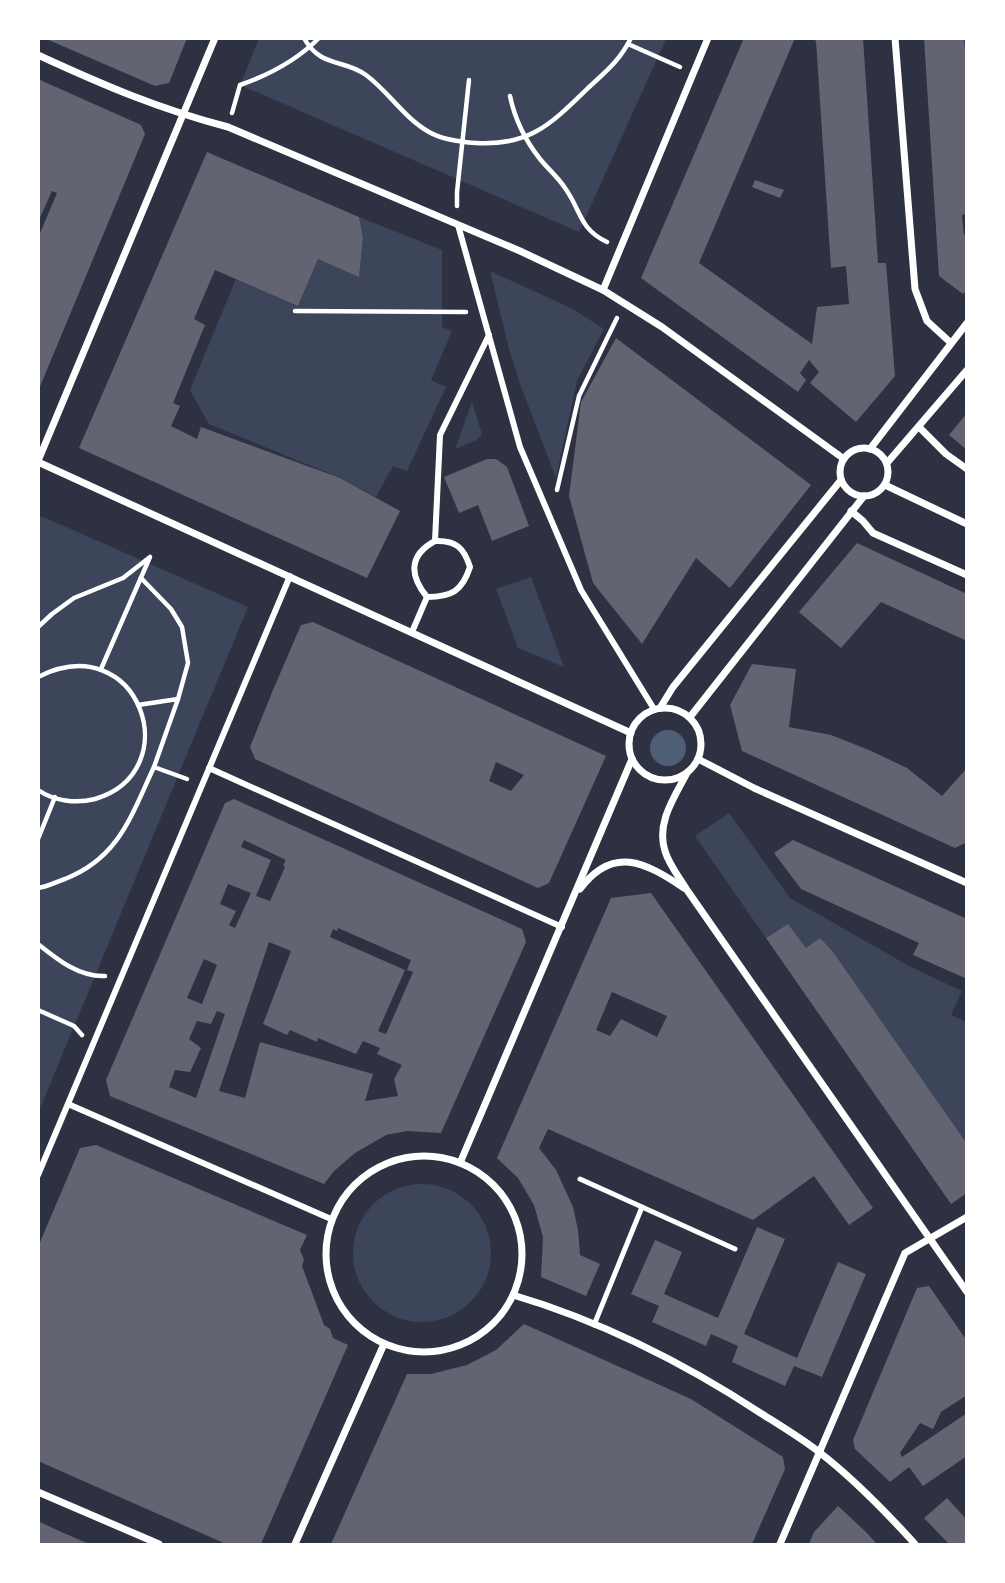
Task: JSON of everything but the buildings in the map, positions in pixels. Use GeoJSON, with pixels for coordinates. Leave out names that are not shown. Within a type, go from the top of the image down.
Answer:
{"type":"FeatureCollection","features":[{"type":"Feature","properties":{"kind":"street"},"geometry":{"type":"LineString","coordinates":[[215,38],[38,461],[631,733]]}},
{"type":"Feature","properties":{"kind":"street"},"geometry":{"type":"LineString","coordinates":[[603,290],[708,38]]}},
{"type":"Feature","properties":{"kind":"street"},"geometry":{"type":"LineString","coordinates":[[895,38],[915,289],[927,321],[951,343]]}},
{"type":"Feature","properties":{"kind":"street"},"geometry":{"type":"LineString","coordinates":[[38,55],[126,95],[228,128],[458,225],[603,290],[662,327],[844,459]]}},
{"type":"Feature","properties":{"kind":"street"},"geometry":{"type":"LineString","coordinates":[[458,225],[520,447],[581,590],[657,709]]}},
{"type":"Feature","properties":{"kind":"street"},"geometry":{"type":"LineString","coordinates":[[870,449],[967,323]]}},
{"type":"Feature","properties":{"kind":"street"},"geometry":{"type":"LineString","coordinates":[[435,541],[440,435],[489,335]]}},
{"type":"Feature","properties":{"kind":"street"},"geometry":{"type":"LineString","coordinates":[[887,463],[967,370]]}},
{"type":"Feature","properties":{"kind":"street"},"geometry":{"type":"LineString","coordinates":[[919,428],[946,454],[967,469]]}},
{"type":"Feature","properties":{"kind":"street"},"geometry":{"type":"LineString","coordinates":[[690,717],[851,511],[864,496],[879,491],[885,485],[888,478],[887,463],[877,452],[870,449],[855,450],[844,459],[841,466],[841,480],[850,492],[864,496]]}},
{"type":"Feature","properties":{"kind":"street"},"geometry":{"type":"LineString","coordinates":[[657,709],[841,480]]}},
{"type":"Feature","properties":{"kind":"street"},"geometry":{"type":"LineString","coordinates":[[885,485],[967,524]]}},
{"type":"Feature","properties":{"kind":"street"},"geometry":{"type":"LineString","coordinates":[[851,511],[873,533],[967,575]]}},
{"type":"Feature","properties":{"kind":"street"},"geometry":{"type":"LineString","coordinates":[[448,540],[467,556],[470,567],[466,579],[458,589],[444,597],[427,597],[418,586],[414,574],[415,563],[422,548],[435,541],[448,540]]}},
{"type":"Feature","properties":{"kind":"street"},"geometry":{"type":"LineString","coordinates":[[38,1175],[290,576]]}},
{"type":"Feature","properties":{"kind":"street"},"geometry":{"type":"LineString","coordinates":[[412,632],[427,597]]}},
{"type":"Feature","properties":{"kind":"street"},"geometry":{"type":"LineString","coordinates":[[687,774],[666,780],[656,779],[646,775],[632,759],[629,741],[631,733],[644,714],[657,709],[673,709],[690,717],[701,737],[698,759],[687,774],[666,815],[662,830],[665,852],[687,890],[967,1292]]}},
{"type":"Feature","properties":{"kind":"street"},"geometry":{"type":"LineString","coordinates":[[460,1163],[632,759]]}},
{"type":"Feature","properties":{"kind":"street"},"geometry":{"type":"LineString","coordinates":[[698,759],[754,788],[967,883]]}},
{"type":"Feature","properties":{"kind":"street"},"geometry":{"type":"LineString","coordinates":[[209,768],[562,927]]}},
{"type":"Feature","properties":{"kind":"street"},"geometry":{"type":"LineString","coordinates":[[574,898],[589,877],[607,864],[632,861],[654,868],[687,890]]}},
{"type":"Feature","properties":{"kind":"street"},"geometry":{"type":"LineString","coordinates":[[68,1104],[331,1219]]}},
{"type":"Feature","properties":{"kind":"street"},"geometry":{"type":"LineString","coordinates":[[430,1156],[460,1163],[488,1179],[508,1204],[520,1233],[521,1265],[513,1296],[497,1320],[474,1338],[446,1350],[416,1352],[384,1343],[361,1330],[341,1307],[328,1279],[325,1249],[331,1219],[347,1192],[370,1171],[399,1159],[430,1156]]}},
{"type":"Feature","properties":{"kind":"street"},"geometry":{"type":"LineString","coordinates":[[780,1545],[905,1253],[967,1217]]}},
{"type":"Feature","properties":{"kind":"street"},"geometry":{"type":"LineString","coordinates":[[513,1296],[545,1305],[594,1325],[715,1384],[819,1452],[855,1483],[915,1545]]}},
{"type":"Feature","properties":{"kind":"street"},"geometry":{"type":"LineString","coordinates":[[295,1545],[384,1343]]}},
{"type":"Feature","properties":{"kind":"street"},"geometry":{"type":"LineString","coordinates":[[38,1492],[159,1545]]}},
{"type":"Feature","properties":{"kind":"lane"},"geometry":{"type":"LineString","coordinates":[[580,1179],[735,1249]]}},
{"type":"Feature","properties":{"kind":"lane"},"geometry":{"type":"LineString","coordinates":[[594,1325],[642,1207]]}},
{"type":"Feature","properties":{"kind":"path"},"geometry":{"type":"LineString","coordinates":[[304,38],[309,47],[329,62],[360,71],[390,95],[416,124],[431,134],[462,142],[493,144],[526,138],[565,112],[608,72],[630,41],[694,74]]}},
{"type":"Feature","properties":{"kind":"path"},"geometry":{"type":"LineString","coordinates":[[228,128],[240,85],[260,78],[319,38]]}},
{"type":"Feature","properties":{"kind":"path"},"geometry":{"type":"LineString","coordinates":[[458,225],[457,192],[469,80]]}},
{"type":"Feature","properties":{"kind":"path"},"geometry":{"type":"LineString","coordinates":[[510,96],[515,117],[526,138],[566,189],[583,224],[594,236],[621,248]]}},
{"type":"Feature","properties":{"kind":"path"},"geometry":{"type":"LineString","coordinates":[[550,518],[579,396],[624,303]]}},
{"type":"Feature","properties":{"kind":"path"},"geometry":{"type":"LineString","coordinates":[[295,311],[483,312]]}},
{"type":"Feature","properties":{"kind":"path"},"geometry":{"type":"LineString","coordinates":[[38,628],[74,598],[123,579],[150,556],[101,669]]}},
{"type":"Feature","properties":{"kind":"path"},"geometry":{"type":"LineString","coordinates":[[38,888],[83,872],[111,850],[128,823],[154,766],[178,699],[188,663],[183,627],[172,608],[141,578]]}},
{"type":"Feature","properties":{"kind":"path"},"geometry":{"type":"LineString","coordinates":[[38,677],[56,668],[78,665],[101,669],[121,680],[135,697],[144,719],[145,741],[139,763],[126,782],[107,795],[86,802],[63,801],[38,790]]}},
{"type":"Feature","properties":{"kind":"path"},"geometry":{"type":"LineString","coordinates":[[138,705],[178,699]]}},
{"type":"Feature","properties":{"kind":"path"},"geometry":{"type":"LineString","coordinates":[[154,766],[202,785]]}},
{"type":"Feature","properties":{"kind":"path"},"geometry":{"type":"LineString","coordinates":[[38,839],[55,797]]}},
{"type":"Feature","properties":{"kind":"path"},"geometry":{"type":"LineString","coordinates":[[38,944],[72,969],[90,976],[123,972]]}},
{"type":"Feature","properties":{"kind":"path"},"geometry":{"type":"LineString","coordinates":[[38,1010],[74,1026],[86,1042],[89,1054]]}},
{"type":"Feature","properties":{"kind":"shaded area"},"geometry":{"type":"Polygon","coordinates":[[[259,39],[666,39],[579,232],[240,85],[259,39]]]}},
{"type":"Feature","properties":{"kind":"shaded area"},"geometry":{"type":"Polygon","coordinates":[[[359,217],[442,250],[442,327],[452,331],[431,380],[446,387],[407,471],[393,466],[376,497],[340,478],[209,424],[190,390],[236,279],[298,306],[318,259],[359,276],[363,238],[359,217]]]}},
{"type":"Feature","properties":{"kind":"shaded area"},"geometry":{"type":"Polygon","coordinates":[[[490,271],[573,309],[604,329],[577,381],[556,478],[520,384],[490,271]]]}},
{"type":"Feature","properties":{"kind":"shaded area"},"geometry":{"type":"Polygon","coordinates":[[[472,402],[482,434],[477,440],[455,449],[472,402]]]}},
{"type":"Feature","properties":{"kind":"shaded area"},"geometry":{"type":"Polygon","coordinates":[[[41,516],[248,607],[39,1111],[38,522],[41,516]]]}},
{"type":"Feature","properties":{"kind":"shaded area"},"geometry":{"type":"Polygon","coordinates":[[[531,577],[564,667],[518,648],[496,589],[531,577]]]}},
{"type":"Feature","properties":{"kind":"shaded area"},"geometry":{"type":"Polygon","coordinates":[[[668,730],[681,735],[686,748],[681,761],[668,766],[655,761],[650,748],[655,735],[668,730]]]}},
{"type":"Feature","properties":{"kind":"shaded area"},"geometry":{"type":"Polygon","coordinates":[[[729,813],[790,898],[909,966],[962,991],[951,1015],[966,1022],[966,1144],[820,938],[806,948],[788,924],[766,938],[695,836],[729,813]]]}},
{"type":"Feature","properties":{"kind":"shaded area"},"geometry":{"type":"Polygon","coordinates":[[[422,1184],[448,1189],[471,1204],[486,1227],[491,1253],[486,1279],[471,1302],[448,1317],[422,1322],[396,1317],[373,1302],[358,1279],[353,1253],[358,1227],[373,1204],[396,1189],[422,1184]]]}}]}
